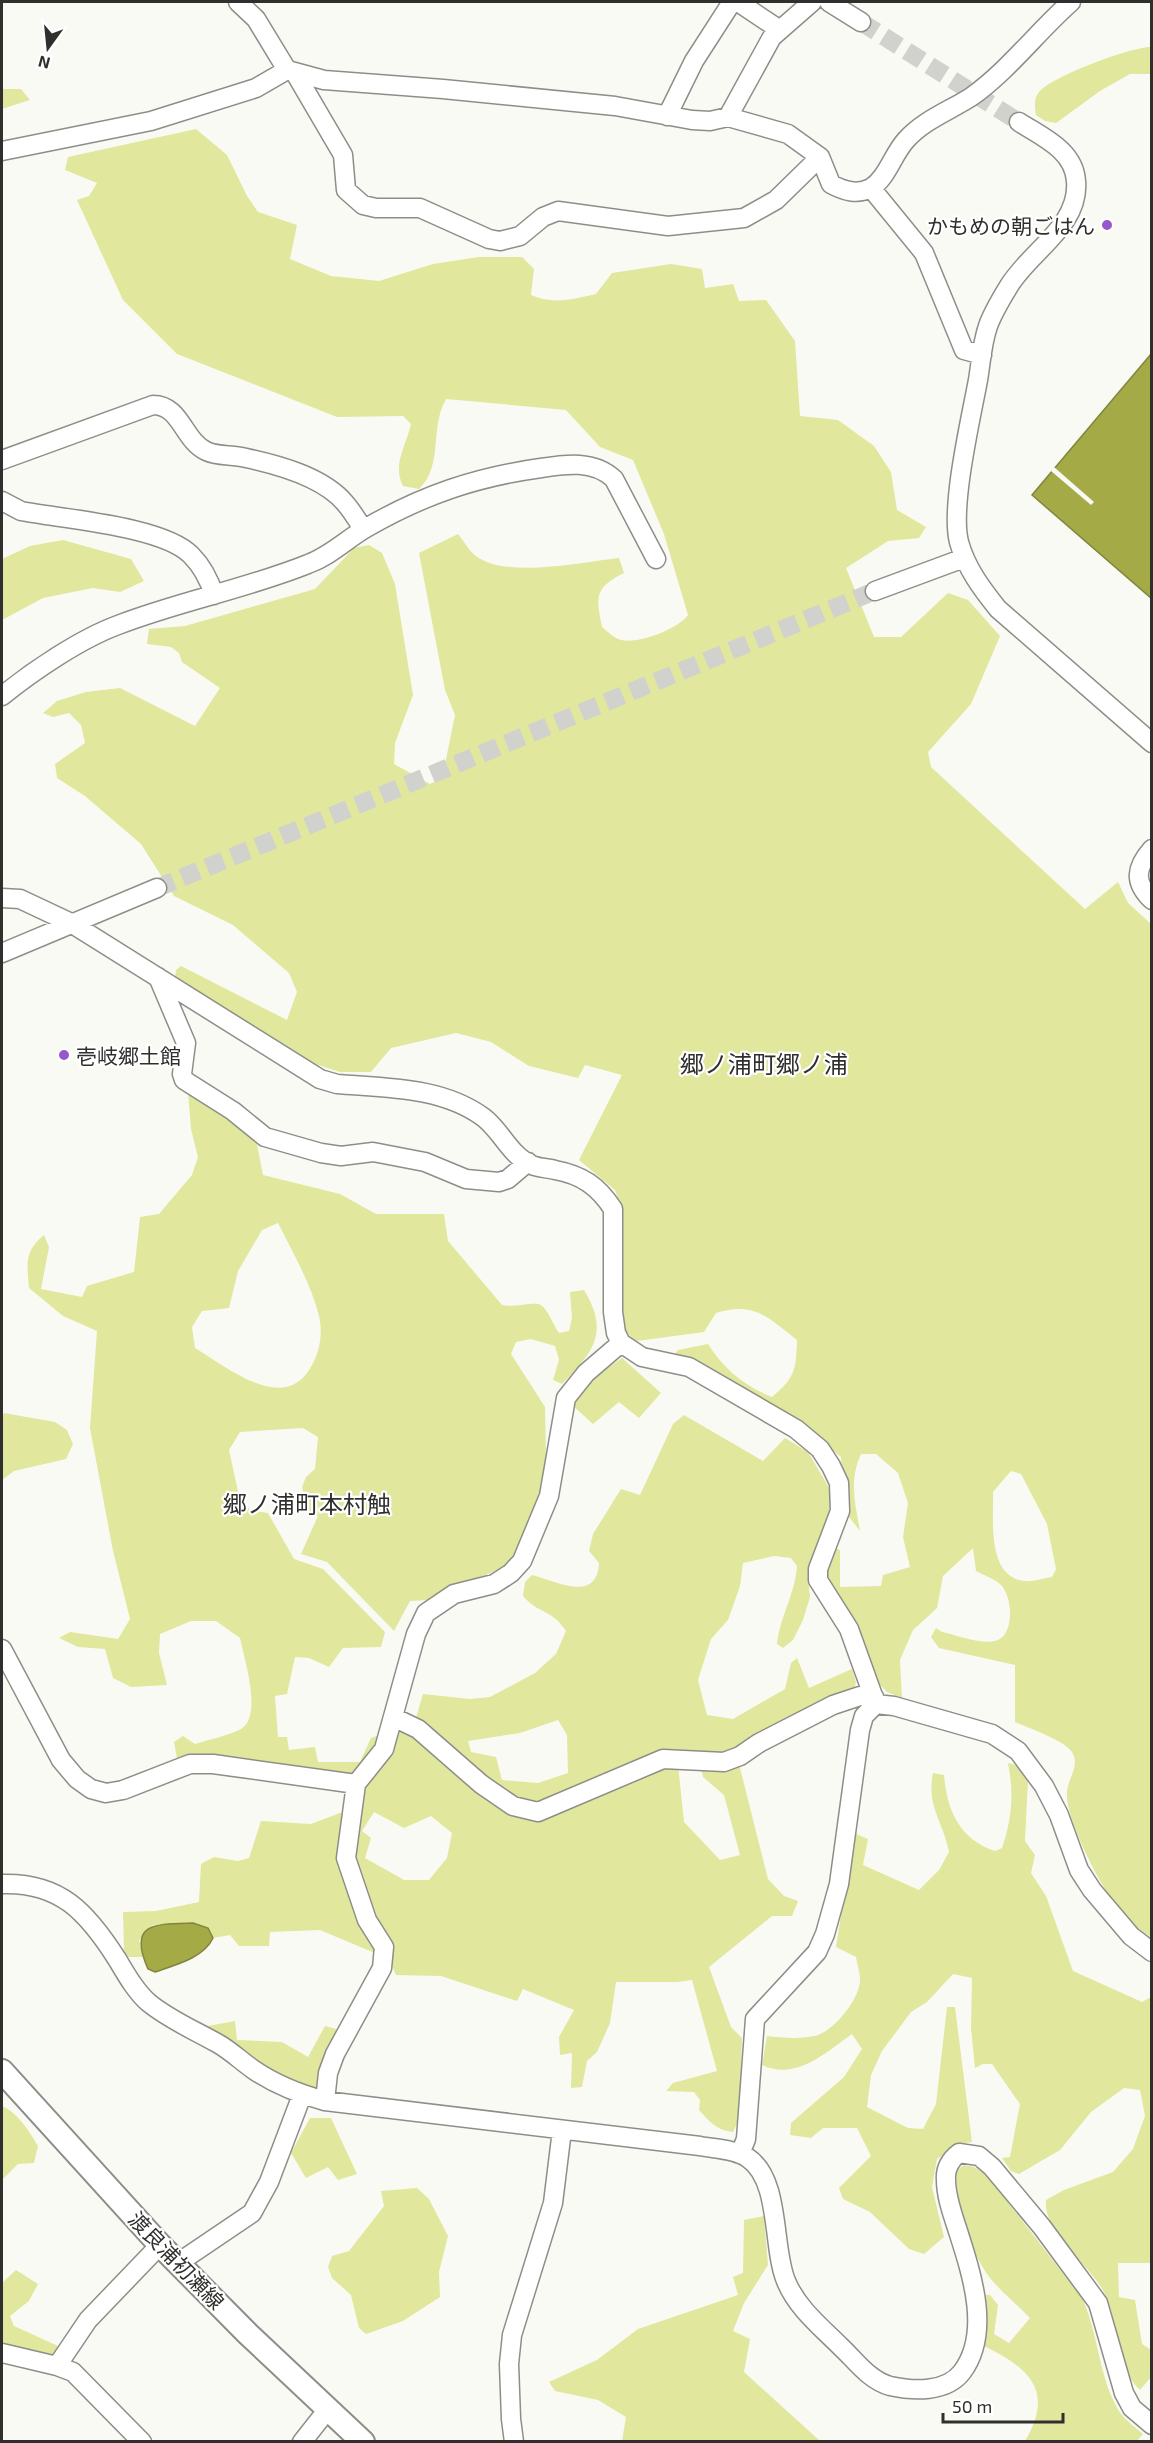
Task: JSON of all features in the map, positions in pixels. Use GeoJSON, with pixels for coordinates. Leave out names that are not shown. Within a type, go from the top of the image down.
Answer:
{"type":"FeatureCollection","features":[{"type":"Feature","properties":{"kind":"main road","name":"渡良浦初瀬線"},"geometry":{"type":"LineString","coordinates":[[2,2070],[160,2245],[363,2442]]}},
{"type":"Feature","properties":{"kind":"street"},"geometry":{"type":"LineString","coordinates":[[238,2],[256,20],[344,154],[346,190],[353,199],[376,208],[428,210],[489,239],[510,240],[520,236],[543,217],[558,211],[668,226],[744,218],[776,200],[819,157]]}},
{"type":"Feature","properties":{"kind":"street"},"geometry":{"type":"LineString","coordinates":[[667,116],[694,61],[732,2]]}},
{"type":"Feature","properties":{"kind":"street"},"geometry":{"type":"LineString","coordinates":[[738,2],[780,30]]}},
{"type":"Feature","properties":{"kind":"street"},"geometry":{"type":"LineString","coordinates":[[728,117],[772,37],[812,2]]}},
{"type":"Feature","properties":{"kind":"street"},"geometry":{"type":"LineString","coordinates":[[829,2],[861,22]]}},
{"type":"Feature","properties":{"kind":"street"},"geometry":{"type":"LineString","coordinates":[[2,151],[151,121],[256,88],[291,72],[324,80],[592,104],[710,121],[728,117],[788,134],[819,157],[831,184],[849,192],[859,192],[871,188],[882,177],[906,139],[932,119],[972,96],[1071,2]]}},
{"type":"Feature","properties":{"kind":"street"},"geometry":{"type":"LineString","coordinates":[[1018,122],[1055,145],[1065,154],[1073,167],[1076,197],[1065,222],[1011,282],[987,328],[959,508],[959,540],[964,558],[981,587],[998,609],[1152,743]]}},
{"type":"Feature","properties":{"kind":"street"},"geometry":{"type":"LineString","coordinates":[[871,188],[924,253],[963,350],[982,355]]}},
{"type":"Feature","properties":{"kind":"street"},"geometry":{"type":"LineString","coordinates":[[2,460],[153,405],[162,405],[169,409],[196,444],[206,451],[245,457],[327,486],[345,503],[363,530]]}},
{"type":"Feature","properties":{"kind":"street"},"geometry":{"type":"LineString","coordinates":[[2,696],[75,648],[115,626],[310,564],[363,530],[423,498],[476,479],[561,465],[587,465],[606,472],[614,479],[656,559]]}},
{"type":"Feature","properties":{"kind":"street"},"geometry":{"type":"LineString","coordinates":[[2,501],[21,511],[159,536],[190,554],[207,574],[214,595]]}},
{"type":"Feature","properties":{"kind":"street"},"geometry":{"type":"LineString","coordinates":[[875,591],[964,558]]}},
{"type":"Feature","properties":{"kind":"street"},"geometry":{"type":"LineString","coordinates":[[1152,849],[1137,872],[1138,884],[1152,900]]}},
{"type":"Feature","properties":{"kind":"street"},"geometry":{"type":"LineString","coordinates":[[2,953],[157,888]]}},
{"type":"Feature","properties":{"kind":"street"},"geometry":{"type":"LineString","coordinates":[[2,898],[20,899],[71,923],[320,1079],[337,1084],[431,1094],[458,1101],[486,1119],[515,1153],[528,1162],[572,1173],[588,1180],[604,1195],[613,1209],[613,1312],[616,1333],[621,1342],[642,1356],[689,1367],[796,1429],[820,1449],[831,1466],[841,1495],[840,1511],[818,1569],[818,1580],[849,1629],[875,1700]]}},
{"type":"Feature","properties":{"kind":"street"},"geometry":{"type":"LineString","coordinates":[[158,977],[186,1043],[182,1074],[184,1080],[232,1111],[266,1137],[341,1156],[373,1152],[425,1162],[466,1179],[485,1181],[499,1182],[508,1179],[528,1162]]}},
{"type":"Feature","properties":{"kind":"street"},"geometry":{"type":"LineString","coordinates":[[325,2101],[328,2073],[335,2054],[382,1968],[384,1959],[384,1947],[367,1920],[346,1858],[356,1784],[384,1749],[416,1634],[426,1613],[454,1594],[494,1584],[511,1573],[522,1561],[549,1496],[566,1398],[586,1372],[621,1342]]}},
{"type":"Feature","properties":{"kind":"street"},"geometry":{"type":"LineString","coordinates":[[2,1649],[61,1760],[77,1779],[91,1789],[106,1793],[123,1790],[190,1764],[213,1764],[356,1784]]}},
{"type":"Feature","properties":{"kind":"street"},"geometry":{"type":"LineString","coordinates":[[393,1717],[418,1729],[480,1784],[513,1806],[538,1812],[663,1759],[724,1762],[833,1705],[860,1696],[992,1734],[1018,1751],[1044,1786],[1059,1815],[1079,1870],[1092,1890],[1131,1936],[1152,1952]]}},
{"type":"Feature","properties":{"kind":"street"},"geometry":{"type":"LineString","coordinates":[[740,2154],[746,2139],[755,2019],[817,1952],[825,1934],[839,1884],[860,1730],[864,1716],[875,1700]]}},
{"type":"Feature","properties":{"kind":"street"},"geometry":{"type":"LineString","coordinates":[[2,1884],[25,1883],[54,1891],[67,1900],[90,1921],[148,2002],[177,2022],[219,2044],[278,2085],[302,2095],[325,2101],[700,2146],[740,2154],[756,2165],[767,2185],[782,2270],[793,2296],[801,2307],[872,2378],[897,2387],[923,2389],[943,2386],[957,2378],[970,2359],[978,2322],[972,2286],[946,2180],[948,2164],[959,2153],[979,2156],[992,2167],[1042,2227],[1098,2303],[1124,2394],[1132,2408],[1152,2425]]}},
{"type":"Feature","properties":{"kind":"street"},"geometry":{"type":"LineString","coordinates":[[178,2263],[252,2213],[269,2182],[302,2095]]}},
{"type":"Feature","properties":{"kind":"street"},"geometry":{"type":"LineString","coordinates":[[514,2442],[510,2419],[510,2346],[553,2203],[562,2130]]}},
{"type":"Feature","properties":{"kind":"street"},"geometry":{"type":"LineString","coordinates":[[57,2366],[88,2320],[160,2245]]}},
{"type":"Feature","properties":{"kind":"street"},"geometry":{"type":"LineString","coordinates":[[2,2353],[73,2372],[142,2442]]}},
{"type":"Feature","properties":{"kind":"street"},"geometry":{"type":"LineString","coordinates":[[302,2442],[328,2409]]}},
{"type":"Feature","properties":{"kind":"shaded area"},"geometry":{"type":"Polygon","coordinates":[[[1151,47],[1151,74],[1130,74],[1100,91],[1056,123],[1045,121],[1036,115],[1037,94],[1050,83],[1112,57],[1151,47]]]}},
{"type":"Feature","properties":{"kind":"shaded area"},"geometry":{"type":"Polygon","coordinates":[[[2,89],[21,89],[30,100],[2,109],[2,89]]]}},
{"type":"Feature","properties":{"kind":"shaded area"},"geometry":{"type":"Polygon","coordinates":[[[196,129],[227,155],[247,196],[258,212],[297,225],[290,259],[331,276],[379,281],[433,264],[479,257],[522,257],[534,269],[531,295],[547,300],[564,300],[596,294],[612,273],[671,264],[702,269],[705,288],[733,284],[739,301],[766,300],[795,341],[800,416],[838,420],[874,446],[891,472],[897,510],[926,527],[919,538],[888,541],[846,568],[874,637],[901,637],[948,593],[968,600],[1000,636],[971,704],[928,752],[931,767],[1085,909],[1118,882],[1128,903],[1151,924],[1151,1937],[1128,1921],[1117,1908],[1079,1838],[1068,1804],[1067,1791],[1075,1762],[1072,1752],[1054,1739],[1015,1722],[1015,1665],[939,1648],[931,1637],[936,1628],[942,1632],[970,1639],[992,1642],[1003,1636],[1007,1630],[1010,1614],[1008,1597],[1001,1585],[976,1571],[973,1548],[943,1576],[937,1608],[913,1630],[900,1660],[902,1698],[887,1692],[873,1677],[826,1585],[831,1547],[840,1550],[840,1587],[881,1586],[883,1575],[910,1567],[903,1537],[908,1503],[898,1473],[876,1454],[861,1454],[854,1482],[860,1531],[846,1513],[841,1457],[791,1418],[674,1355],[678,1350],[708,1344],[736,1376],[752,1388],[772,1397],[793,1373],[797,1340],[760,1314],[741,1309],[716,1313],[704,1332],[637,1341],[627,1332],[620,1311],[621,1208],[615,1190],[579,1160],[622,1075],[585,1065],[578,1078],[529,1066],[491,1042],[456,1033],[391,1048],[371,1072],[340,1072],[312,1063],[175,977],[176,970],[181,966],[287,1020],[297,992],[289,973],[233,925],[174,896],[141,844],[85,796],[57,778],[55,764],[85,743],[81,725],[69,713],[53,717],[43,713],[57,701],[86,692],[120,688],[195,726],[220,688],[182,662],[179,653],[171,647],[147,644],[149,629],[185,626],[315,589],[354,548],[369,545],[382,553],[395,584],[413,695],[395,743],[394,764],[430,784],[442,779],[455,715],[445,690],[419,553],[458,534],[476,556],[489,563],[506,567],[545,567],[619,558],[624,573],[614,578],[602,589],[598,601],[602,627],[610,634],[626,641],[645,638],[666,631],[688,615],[664,534],[633,460],[600,447],[566,410],[446,399],[438,422],[431,469],[419,489],[403,486],[400,478],[399,463],[411,424],[403,416],[337,417],[177,354],[123,300],[77,200],[89,196],[97,183],[65,170],[68,157],[196,129]],[[1011,1471],[993,1492],[993,1531],[998,1558],[1003,1569],[1012,1577],[1027,1581],[1052,1577],[1056,1569],[1047,1524],[1021,1474],[1011,1471]]]}},
{"type":"Feature","properties":{"kind":"shaded area"},"geometry":{"type":"Polygon","coordinates":[[[1151,354],[1151,598],[1032,495],[1151,354]]]}},
{"type":"Feature","properties":{"kind":"shaded area"},"geometry":{"type":"Polygon","coordinates":[[[63,540],[131,559],[144,581],[120,592],[93,588],[43,598],[2,620],[2,559],[30,546],[63,540]]]}},
{"type":"Feature","properties":{"kind":"shaded area"},"geometry":{"type":"Polygon","coordinates":[[[188,1092],[256,1139],[263,1175],[340,1194],[376,1214],[444,1214],[448,1241],[502,1305],[541,1305],[559,1333],[569,1331],[572,1318],[570,1292],[584,1290],[596,1318],[597,1330],[589,1352],[562,1384],[553,1380],[559,1360],[555,1346],[531,1339],[516,1342],[511,1354],[545,1407],[546,1458],[542,1488],[516,1553],[508,1563],[491,1573],[447,1589],[428,1600],[410,1601],[394,1631],[327,1562],[301,1554],[318,1516],[308,1511],[302,1487],[306,1477],[315,1469],[318,1437],[303,1428],[240,1432],[229,1450],[239,1496],[250,1510],[268,1513],[294,1559],[323,1569],[385,1632],[381,1647],[343,1648],[329,1667],[309,1658],[295,1657],[287,1694],[275,1696],[278,1737],[287,1737],[289,1750],[315,1747],[318,1762],[360,1762],[371,1738],[398,1729],[411,1735],[423,1694],[470,1699],[490,1697],[535,1673],[556,1654],[566,1631],[555,1619],[523,1596],[525,1582],[532,1575],[575,1587],[591,1583],[597,1575],[599,1563],[589,1551],[593,1534],[621,1489],[640,1495],[673,1424],[684,1415],[763,1461],[785,1438],[808,1452],[831,1491],[829,1515],[808,1577],[810,1597],[803,1620],[793,1640],[783,1648],[777,1644],[797,1566],[791,1558],[774,1556],[743,1563],[740,1586],[728,1620],[711,1639],[698,1680],[707,1715],[733,1719],[785,1689],[791,1663],[797,1658],[809,1688],[852,1669],[856,1682],[854,1690],[736,1752],[768,1879],[784,1896],[798,1901],[792,1916],[772,1916],[709,1967],[731,2027],[742,2038],[739,2119],[733,2132],[714,2125],[699,2110],[700,2100],[694,2092],[666,2091],[673,2083],[717,2071],[692,1980],[616,1982],[610,2023],[597,2052],[587,2061],[582,2087],[571,2088],[572,2053],[560,2055],[559,2037],[574,2010],[523,1989],[517,2001],[441,1976],[396,1975],[389,1959],[320,1930],[270,1932],[269,1946],[239,1946],[230,1935],[213,1938],[208,1928],[193,1923],[153,1925],[139,1940],[143,1957],[128,1957],[124,1950],[123,1912],[156,1911],[199,1902],[201,1864],[214,1857],[238,1861],[249,1858],[261,1821],[311,1824],[340,1813],[356,1814],[363,1783],[243,1762],[177,1759],[174,1742],[183,1736],[195,1744],[230,1734],[241,1729],[251,1712],[248,1672],[240,1638],[216,1621],[191,1621],[160,1634],[159,1653],[167,1685],[131,1687],[113,1678],[105,1649],[78,1647],[59,1638],[70,1632],[118,1639],[130,1619],[113,1551],[90,1428],[97,1331],[63,1316],[29,1288],[28,1258],[33,1247],[44,1235],[49,1247],[41,1289],[82,1297],[87,1286],[134,1272],[140,1217],[159,1214],[192,1175],[198,1157],[191,1129],[188,1092]],[[278,1223],[262,1230],[238,1271],[229,1308],[202,1311],[192,1327],[195,1348],[240,1376],[256,1383],[272,1387],[287,1387],[301,1380],[312,1365],[317,1354],[321,1328],[316,1304],[278,1223]],[[558,1720],[520,1733],[468,1741],[471,1752],[496,1757],[502,1780],[538,1783],[568,1773],[567,1735],[558,1720]],[[677,1755],[684,1822],[720,1860],[740,1855],[724,1795],[703,1777],[698,1755],[677,1755]],[[374,1812],[362,1831],[371,1838],[365,1858],[404,1880],[429,1880],[447,1858],[452,1833],[431,1816],[404,1828],[374,1812]]]}},
{"type":"Feature","properties":{"kind":"shaded area"},"geometry":{"type":"Polygon","coordinates":[[[622,1358],[661,1393],[639,1418],[619,1402],[593,1424],[571,1404],[583,1384],[622,1358]]]}},
{"type":"Feature","properties":{"kind":"shaded area"},"geometry":{"type":"Polygon","coordinates":[[[4,1413],[55,1422],[67,1430],[73,1444],[66,1459],[14,1471],[2,1480],[2,1418],[4,1413]]]}},
{"type":"Feature","properties":{"kind":"shaded area"},"geometry":{"type":"Polygon","coordinates":[[[1008,1763],[1020,1766],[1028,1780],[1025,1841],[1035,1855],[1031,1873],[1046,1896],[1073,1971],[1142,2002],[1151,1997],[1151,2263],[1118,2263],[1119,2297],[1135,2300],[1142,2344],[1151,2350],[1151,2377],[1140,2390],[1127,2371],[1113,2316],[1104,2292],[1051,2224],[1046,2200],[1064,2190],[1113,2172],[1133,2149],[1145,2116],[1140,2090],[1124,2088],[1091,2112],[1060,2150],[1019,2174],[1011,2171],[1002,2158],[1010,2157],[1020,2104],[992,2064],[983,2064],[975,2068],[971,2028],[972,1978],[953,1974],[927,2002],[911,2012],[882,2051],[871,2075],[867,2107],[908,2128],[923,2129],[936,2104],[947,2007],[955,2007],[972,2142],[958,2144],[937,2159],[932,2187],[944,2237],[924,2254],[909,2249],[870,2212],[843,2199],[839,2188],[871,2156],[857,2128],[823,2128],[811,2138],[790,2135],[791,2123],[844,2077],[862,2049],[852,2034],[810,2063],[787,2070],[762,2065],[767,2036],[803,2038],[822,2033],[837,2022],[856,1996],[860,1974],[856,1957],[836,1947],[854,1833],[868,1839],[863,1865],[919,1890],[939,1870],[949,1852],[933,1804],[931,1785],[933,1773],[944,1775],[948,1800],[957,1822],[964,1831],[972,1839],[995,1851],[1002,1848],[1010,1816],[1011,1785],[1008,1763]]]}},
{"type":"Feature","properties":{"kind":"shaded area"},"geometry":{"type":"Polygon","coordinates":[[[193,1923],[208,1928],[213,1938],[209,1945],[196,1956],[180,1963],[155,1972],[148,1969],[142,1954],[143,1934],[157,1926],[193,1923]]]}},
{"type":"Feature","properties":{"kind":"shaded area"},"geometry":{"type":"Polygon","coordinates":[[[235,2021],[237,2040],[282,2042],[308,2057],[325,2026],[340,2030],[320,2088],[313,2092],[274,2076],[211,2034],[208,2026],[235,2021]]]}},
{"type":"Feature","properties":{"kind":"shaded area"},"geometry":{"type":"Polygon","coordinates":[[[2,2106],[18,2118],[38,2146],[34,2163],[18,2164],[2,2180],[2,2106]]]}},
{"type":"Feature","properties":{"kind":"shaded area"},"geometry":{"type":"Polygon","coordinates":[[[310,2118],[331,2118],[357,2174],[338,2180],[328,2167],[306,2178],[291,2153],[310,2118]]]}},
{"type":"Feature","properties":{"kind":"shaded area"},"geometry":{"type":"Polygon","coordinates":[[[964,2165],[974,2167],[987,2175],[1082,2298],[1112,2398],[1121,2414],[1143,2434],[1137,2441],[1025,2441],[1034,2423],[1038,2407],[1037,2394],[1024,2371],[982,2345],[984,2295],[990,2295],[998,2305],[994,2334],[1009,2343],[1030,2318],[985,2271],[973,2248],[963,2223],[957,2196],[957,2170],[964,2165]]]}},
{"type":"Feature","properties":{"kind":"shaded area"},"geometry":{"type":"Polygon","coordinates":[[[417,2188],[429,2199],[448,2236],[439,2272],[440,2297],[403,2321],[366,2334],[359,2328],[351,2295],[332,2278],[328,2267],[332,2256],[349,2251],[384,2206],[381,2191],[417,2188]]]}},
{"type":"Feature","properties":{"kind":"shaded area"},"geometry":{"type":"Polygon","coordinates":[[[764,2216],[768,2265],[744,2303],[733,2331],[750,2339],[744,2372],[820,2441],[622,2441],[626,2417],[598,2400],[555,2391],[549,2382],[597,2360],[638,2329],[738,2295],[733,2277],[743,2273],[744,2220],[764,2216]]]}},
{"type":"Feature","properties":{"kind":"shaded area"},"geometry":{"type":"Polygon","coordinates":[[[16,2270],[38,2284],[29,2301],[10,2316],[14,2326],[58,2346],[52,2357],[2,2348],[2,2283],[16,2270]]]}},
{"type":"Feature","properties":{"kind":"pier"},"geometry":{"type":"Polygon","coordinates":[[[1054,467],[1094,502],[1091,505],[1051,471],[1054,467]]]}},
{"type":"Feature","properties":{"kind":"tunnel"},"geometry":{"type":"LineString","coordinates":[[861,22],[1019,122]]}},
{"type":"Feature","properties":{"kind":"tunnel"},"geometry":{"type":"LineString","coordinates":[[157,888],[875,591]]}},
{"type":"Feature","properties":{"kind":"place","name":"かもめの朝ごはん"},"geometry":{"type":"Point","coordinates":[1107,225]}},
{"type":"Feature","properties":{"kind":"place","name":"壱岐郷土館"},"geometry":{"type":"Point","coordinates":[64,1055]}},
{"type":"Feature","properties":{"kind":"district","name":"郷ノ浦町郷ノ浦"},"geometry":{"type":"Point","coordinates":[764,1063]}},
{"type":"Feature","properties":{"kind":"district","name":"郷ノ浦町本村触"},"geometry":{"type":"Point","coordinates":[307,1503]}}]}
